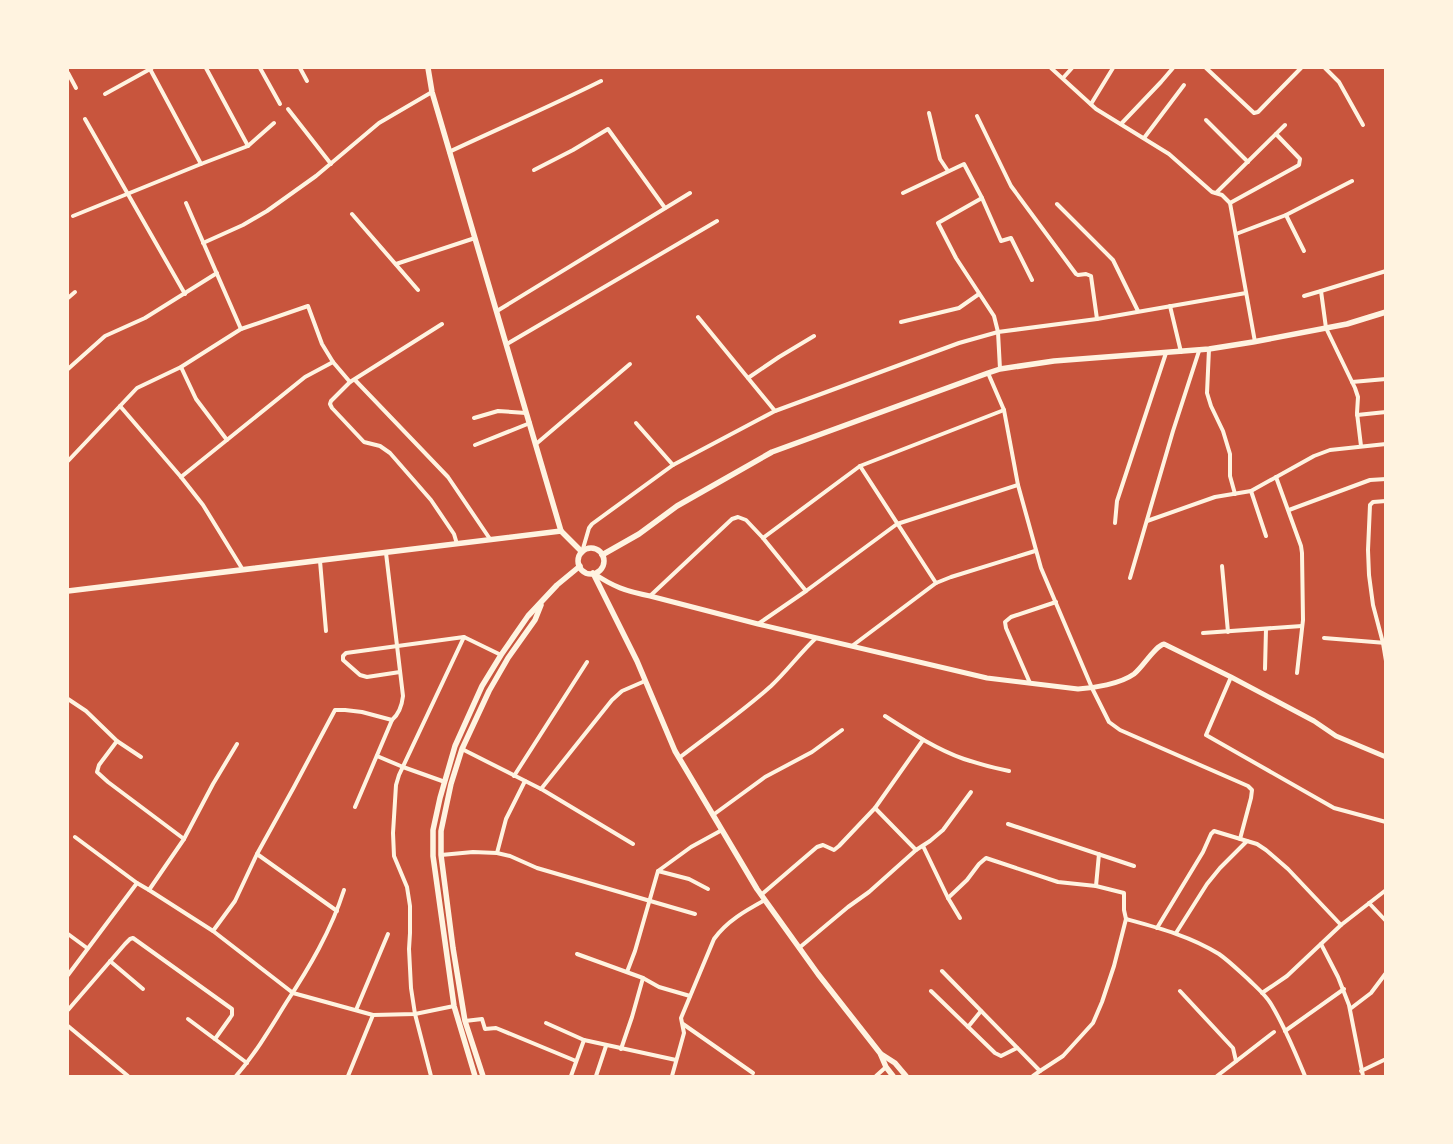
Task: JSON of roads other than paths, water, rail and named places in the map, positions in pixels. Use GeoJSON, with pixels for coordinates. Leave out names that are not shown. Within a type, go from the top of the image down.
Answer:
{"type":"FeatureCollection","features":[{"type":"Feature","properties":{"kind":"main road"},"geometry":{"type":"LineString","coordinates":[[428,68],[432,92],[449,152],[561,531],[582,552]]}},
{"type":"Feature","properties":{"kind":"main road"},"geometry":{"type":"LineString","coordinates":[[602,555],[639,534],[677,506],[772,452],[1000,369],[1054,361],[1199,351],[1347,324],[1386,312]]}},
{"type":"Feature","properties":{"kind":"main road"},"geometry":{"type":"LineString","coordinates":[[68,591],[561,531]]}},
{"type":"Feature","properties":{"kind":"main road"},"geometry":{"type":"LineString","coordinates":[[588,548],[598,550],[604,562],[602,568],[598,572],[586,572],[580,566],[578,560],[582,552],[588,548]]}},
{"type":"Feature","properties":{"kind":"main road"},"geometry":{"type":"LineString","coordinates":[[474,1076],[454,1006],[433,856],[433,830],[444,781],[455,746],[482,686],[528,616],[557,585],[580,566]]}},
{"type":"Feature","properties":{"kind":"main road"},"geometry":{"type":"LineString","coordinates":[[593,573],[637,661],[679,758],[763,897],[799,948],[880,1053],[886,1067],[893,1076]]}},
{"type":"Feature","properties":{"kind":"main road"},"geometry":{"type":"LineString","coordinates":[[483,1076],[465,1021],[441,855],[441,831],[451,784],[462,749],[490,691],[508,658],[535,620],[541,603]]}},
{"type":"Feature","properties":{"kind":"main road"},"geometry":{"type":"LineString","coordinates":[[445,949],[453,948]]}},
{"type":"Feature","properties":{"kind":"main road"},"geometry":{"type":"LineString","coordinates":[[466,1052],[474,1049]]}},
{"type":"Feature","properties":{"kind":"main road"},"geometry":{"type":"LineString","coordinates":[[880,1053],[895,1063],[906,1076]]}},
{"type":"Feature","properties":{"kind":"street"},"geometry":{"type":"LineString","coordinates":[[106,94],[151,68],[201,164]]}},
{"type":"Feature","properties":{"kind":"street"},"geometry":{"type":"LineString","coordinates":[[206,68],[248,146]]}},
{"type":"Feature","properties":{"kind":"street"},"geometry":{"type":"LineString","coordinates":[[260,68],[280,104]]}},
{"type":"Feature","properties":{"kind":"street"},"geometry":{"type":"LineString","coordinates":[[300,68],[307,81]]}},
{"type":"Feature","properties":{"kind":"street"},"geometry":{"type":"LineString","coordinates":[[1051,68],[1096,109],[1169,154],[1212,192],[1222,195],[1230,203],[1255,342]]}},
{"type":"Feature","properties":{"kind":"street"},"geometry":{"type":"LineString","coordinates":[[1063,78],[1072,68]]}},
{"type":"Feature","properties":{"kind":"street"},"geometry":{"type":"LineString","coordinates":[[1091,104],[1113,68]]}},
{"type":"Feature","properties":{"kind":"street"},"geometry":{"type":"LineString","coordinates":[[1121,124],[1173,68]]}},
{"type":"Feature","properties":{"kind":"street"},"geometry":{"type":"LineString","coordinates":[[1208,68],[1254,113],[1258,112],[1301,68]]}},
{"type":"Feature","properties":{"kind":"street"},"geometry":{"type":"LineString","coordinates":[[1324,68],[1339,82],[1363,125]]}},
{"type":"Feature","properties":{"kind":"street"},"geometry":{"type":"LineString","coordinates":[[68,73],[76,88]]}},
{"type":"Feature","properties":{"kind":"street"},"geometry":{"type":"LineString","coordinates":[[449,152],[601,81]]}},
{"type":"Feature","properties":{"kind":"street"},"geometry":{"type":"LineString","coordinates":[[1144,138],[1184,85]]}},
{"type":"Feature","properties":{"kind":"street"},"geometry":{"type":"LineString","coordinates":[[203,244],[267,211],[316,176],[379,123],[432,92]]}},
{"type":"Feature","properties":{"kind":"street"},"geometry":{"type":"LineString","coordinates":[[288,109],[331,164]]}},
{"type":"Feature","properties":{"kind":"street"},"geometry":{"type":"LineString","coordinates":[[929,113],[940,158],[948,170]]}},
{"type":"Feature","properties":{"kind":"street"},"geometry":{"type":"LineString","coordinates":[[976,116],[1011,186],[1076,274],[1091,276],[1097,318]]}},
{"type":"Feature","properties":{"kind":"street"},"geometry":{"type":"LineString","coordinates":[[85,119],[185,294]]}},
{"type":"Feature","properties":{"kind":"street"},"geometry":{"type":"LineString","coordinates":[[1206,120],[1248,162]]}},
{"type":"Feature","properties":{"kind":"street"},"geometry":{"type":"LineString","coordinates":[[73,216],[248,146],[274,123]]}},
{"type":"Feature","properties":{"kind":"street"},"geometry":{"type":"LineString","coordinates":[[1216,193],[1285,125]]}},
{"type":"Feature","properties":{"kind":"street"},"geometry":{"type":"LineString","coordinates":[[534,170],[608,129],[665,208]]}},
{"type":"Feature","properties":{"kind":"street"},"geometry":{"type":"LineString","coordinates":[[1230,203],[1299,165],[1300,159],[1276,134]]}},
{"type":"Feature","properties":{"kind":"street"},"geometry":{"type":"LineString","coordinates":[[903,193],[964,164],[1001,241],[1011,238],[1032,280]]}},
{"type":"Feature","properties":{"kind":"street"},"geometry":{"type":"LineString","coordinates":[[1236,234],[1286,216],[1352,181]]}},
{"type":"Feature","properties":{"kind":"street"},"geometry":{"type":"LineString","coordinates":[[497,312],[690,193]]}},
{"type":"Feature","properties":{"kind":"street"},"geometry":{"type":"LineString","coordinates":[[982,198],[938,222],[956,258],[994,316],[998,332],[1000,369]]}},
{"type":"Feature","properties":{"kind":"street"},"geometry":{"type":"LineString","coordinates":[[186,203],[241,329]]}},
{"type":"Feature","properties":{"kind":"street"},"geometry":{"type":"LineString","coordinates":[[1058,204],[1113,260],[1138,311]]}},
{"type":"Feature","properties":{"kind":"street"},"geometry":{"type":"LineString","coordinates":[[352,214],[418,290]]}},
{"type":"Feature","properties":{"kind":"street"},"geometry":{"type":"LineString","coordinates":[[1286,216],[1304,251]]}},
{"type":"Feature","properties":{"kind":"street"},"geometry":{"type":"LineString","coordinates":[[507,344],[717,221]]}},
{"type":"Feature","properties":{"kind":"street"},"geometry":{"type":"LineString","coordinates":[[396,264],[475,238]]}},
{"type":"Feature","properties":{"kind":"street"},"geometry":{"type":"LineString","coordinates":[[1304,296],[1386,271]]}},
{"type":"Feature","properties":{"kind":"street"},"geometry":{"type":"LineString","coordinates":[[68,369],[105,336],[145,318],[217,273]]}},
{"type":"Feature","properties":{"kind":"street"},"geometry":{"type":"LineString","coordinates":[[1321,291],[1326,328],[1358,397],[1357,415],[1361,446]]}},
{"type":"Feature","properties":{"kind":"street"},"geometry":{"type":"LineString","coordinates":[[68,298],[75,292]]}},
{"type":"Feature","properties":{"kind":"street"},"geometry":{"type":"LineString","coordinates":[[582,552],[592,524],[673,466],[775,411],[959,343],[998,332],[1097,318],[1246,293]]}},
{"type":"Feature","properties":{"kind":"street"},"geometry":{"type":"LineString","coordinates":[[900,322],[959,308],[980,294]]}},
{"type":"Feature","properties":{"kind":"street"},"geometry":{"type":"LineString","coordinates":[[68,461],[137,388],[181,367],[241,329],[308,306],[322,344],[350,382]]}},
{"type":"Feature","properties":{"kind":"street"},"geometry":{"type":"LineString","coordinates":[[1170,306],[1181,352]]}},
{"type":"Feature","properties":{"kind":"street"},"geometry":{"type":"LineString","coordinates":[[698,317],[775,411]]}},
{"type":"Feature","properties":{"kind":"street"},"geometry":{"type":"LineString","coordinates":[[442,324],[350,382],[330,404],[364,442],[380,446],[390,453],[431,500],[454,534],[457,544]]}},
{"type":"Feature","properties":{"kind":"street"},"geometry":{"type":"LineString","coordinates":[[748,378],[814,336]]}},
{"type":"Feature","properties":{"kind":"street"},"geometry":{"type":"LineString","coordinates":[[1209,349],[1207,393],[1223,431],[1230,454],[1230,476],[1235,494]]}},
{"type":"Feature","properties":{"kind":"street"},"geometry":{"type":"LineString","coordinates":[[1130,578],[1173,431],[1199,351]]}},
{"type":"Feature","properties":{"kind":"street"},"geometry":{"type":"LineString","coordinates":[[1116,523],[1117,501],[1166,353]]}},
{"type":"Feature","properties":{"kind":"street"},"geometry":{"type":"LineString","coordinates":[[181,477],[305,377],[334,362]]}},
{"type":"Feature","properties":{"kind":"street"},"geometry":{"type":"LineString","coordinates":[[536,444],[630,364]]}},
{"type":"Feature","properties":{"kind":"street"},"geometry":{"type":"LineString","coordinates":[[181,367],[196,399],[227,440]]}},
{"type":"Feature","properties":{"kind":"street"},"geometry":{"type":"LineString","coordinates":[[988,373],[1004,410],[1018,485],[1035,551],[1092,688],[1109,722],[1120,730],[1248,786],[1252,790],[1252,798],[1240,839]]}},
{"type":"Feature","properties":{"kind":"street"},"geometry":{"type":"LineString","coordinates":[[1352,382],[1386,379]]}},
{"type":"Feature","properties":{"kind":"street"},"geometry":{"type":"LineString","coordinates":[[355,380],[448,477],[490,539]]}},
{"type":"Feature","properties":{"kind":"street"},"geometry":{"type":"LineString","coordinates":[[120,406],[181,477],[203,506],[243,570]]}},
{"type":"Feature","properties":{"kind":"street"},"geometry":{"type":"LineString","coordinates":[[763,538],[860,466],[1004,410]]}},
{"type":"Feature","properties":{"kind":"street"},"geometry":{"type":"LineString","coordinates":[[474,418],[498,411],[527,413]]}},
{"type":"Feature","properties":{"kind":"street"},"geometry":{"type":"LineString","coordinates":[[1357,415],[1386,412]]}},
{"type":"Feature","properties":{"kind":"street"},"geometry":{"type":"LineString","coordinates":[[475,446],[530,423]]}},
{"type":"Feature","properties":{"kind":"street"},"geometry":{"type":"LineString","coordinates":[[636,423],[673,466]]}},
{"type":"Feature","properties":{"kind":"street"},"geometry":{"type":"LineString","coordinates":[[1146,521],[1202,500],[1251,491],[1324,452],[1339,448],[1386,444]]}},
{"type":"Feature","properties":{"kind":"street"},"geometry":{"type":"LineString","coordinates":[[860,466],[936,583]]}},
{"type":"Feature","properties":{"kind":"street"},"geometry":{"type":"LineString","coordinates":[[1276,477],[1289,510],[1302,553],[1302,626],[1297,673]]}},
{"type":"Feature","properties":{"kind":"street"},"geometry":{"type":"LineString","coordinates":[[1289,510],[1370,480],[1386,479]]}},
{"type":"Feature","properties":{"kind":"street"},"geometry":{"type":"LineString","coordinates":[[758,624],[898,524],[1018,485]]}},
{"type":"Feature","properties":{"kind":"street"},"geometry":{"type":"LineString","coordinates":[[1251,491],[1266,536]]}},
{"type":"Feature","properties":{"kind":"street"},"geometry":{"type":"LineString","coordinates":[[1386,501],[1373,502],[1370,505],[1368,550],[1373,604],[1384,643],[1386,661]]}},
{"type":"Feature","properties":{"kind":"street"},"geometry":{"type":"LineString","coordinates":[[650,596],[735,518],[746,520],[806,591]]}},
{"type":"Feature","properties":{"kind":"street"},"geometry":{"type":"LineString","coordinates":[[852,646],[936,583],[1035,551]]}},
{"type":"Feature","properties":{"kind":"street"},"geometry":{"type":"LineString","coordinates":[[355,807],[392,720],[402,704],[403,696],[386,553]]}},
{"type":"Feature","properties":{"kind":"street"},"geometry":{"type":"LineString","coordinates":[[320,561],[326,631]]}},
{"type":"Feature","properties":{"kind":"street"},"geometry":{"type":"LineString","coordinates":[[1222,566],[1228,632]]}},
{"type":"Feature","properties":{"kind":"street"},"geometry":{"type":"LineString","coordinates":[[593,573],[627,592],[987,678],[1078,689],[1092,688],[1119,681],[1133,674],[1163,644],[1314,721],[1336,736],[1386,757]]}},
{"type":"Feature","properties":{"kind":"street"},"geometry":{"type":"LineString","coordinates":[[1030,683],[1005,622],[1008,619],[1056,602]]}},
{"type":"Feature","properties":{"kind":"street"},"geometry":{"type":"LineString","coordinates":[[1203,633],[1302,626]]}},
{"type":"Feature","properties":{"kind":"street"},"geometry":{"type":"LineString","coordinates":[[1265,669],[1266,629]]}},
{"type":"Feature","properties":{"kind":"street"},"geometry":{"type":"LineString","coordinates":[[431,1076],[415,1014],[410,971],[410,906],[406,887],[394,856],[393,833],[396,785],[464,637]]}},
{"type":"Feature","properties":{"kind":"street"},"geometry":{"type":"LineString","coordinates":[[400,672],[363,677],[343,660],[343,656],[346,653],[464,637],[501,655]]}},
{"type":"Feature","properties":{"kind":"street"},"geometry":{"type":"LineString","coordinates":[[679,758],[748,706],[772,685],[816,638]]}},
{"type":"Feature","properties":{"kind":"street"},"geometry":{"type":"LineString","coordinates":[[1324,638],[1384,643]]}},
{"type":"Feature","properties":{"kind":"street"},"geometry":{"type":"LineString","coordinates":[[514,776],[587,662]]}},
{"type":"Feature","properties":{"kind":"street"},"geometry":{"type":"LineString","coordinates":[[1231,677],[1206,735],[1334,808],[1386,822]]}},
{"type":"Feature","properties":{"kind":"street"},"geometry":{"type":"LineString","coordinates":[[541,789],[612,700],[622,691],[645,680]]}},
{"type":"Feature","properties":{"kind":"street"},"geometry":{"type":"LineString","coordinates":[[68,699],[86,711],[117,741],[141,758]]}},
{"type":"Feature","properties":{"kind":"street"},"geometry":{"type":"LineString","coordinates":[[213,931],[234,902],[257,854],[335,710],[362,712],[392,720]]}},
{"type":"Feature","properties":{"kind":"street"},"geometry":{"type":"LineString","coordinates":[[885,716],[923,740],[962,758],[986,766],[1009,770]]}},
{"type":"Feature","properties":{"kind":"street"},"geometry":{"type":"LineString","coordinates":[[713,815],[765,777],[812,752],[842,730]]}},
{"type":"Feature","properties":{"kind":"street"},"geometry":{"type":"LineString","coordinates":[[672,1076],[684,1033],[681,1018],[714,939],[719,932],[763,897],[820,846],[826,846],[834,850],[875,808],[923,740]]}},
{"type":"Feature","properties":{"kind":"street"},"geometry":{"type":"LineString","coordinates":[[117,741],[99,765],[98,772],[108,782],[184,839]]}},
{"type":"Feature","properties":{"kind":"street"},"geometry":{"type":"LineString","coordinates":[[149,890],[184,839],[236,744]]}},
{"type":"Feature","properties":{"kind":"street"},"geometry":{"type":"LineString","coordinates":[[462,749],[541,789],[633,844]]}},
{"type":"Feature","properties":{"kind":"street"},"geometry":{"type":"LineString","coordinates":[[377,756],[451,784]]}},
{"type":"Feature","properties":{"kind":"street"},"geometry":{"type":"LineString","coordinates":[[497,853],[506,819],[525,781]]}},
{"type":"Feature","properties":{"kind":"street"},"geometry":{"type":"LineString","coordinates":[[799,948],[869,892],[916,850],[943,830],[971,792]]}},
{"type":"Feature","properties":{"kind":"street"},"geometry":{"type":"LineString","coordinates":[[875,808],[916,850]]}},
{"type":"Feature","properties":{"kind":"street"},"geometry":{"type":"LineString","coordinates":[[1008,824],[1134,866]]}},
{"type":"Feature","properties":{"kind":"street"},"geometry":{"type":"LineString","coordinates":[[628,972],[658,871],[691,847],[722,830]]}},
{"type":"Feature","properties":{"kind":"street"},"geometry":{"type":"LineString","coordinates":[[1157,928],[1203,852],[1212,832],[1247,841],[1266,850],[1317,898],[1341,925]]}},
{"type":"Feature","properties":{"kind":"street"},"geometry":{"type":"LineString","coordinates":[[75,837],[136,883],[213,931],[293,993],[373,1015],[415,1014],[454,1006]]}},
{"type":"Feature","properties":{"kind":"street"},"geometry":{"type":"LineString","coordinates":[[1176,933],[1207,884],[1247,841]]}},
{"type":"Feature","properties":{"kind":"street"},"geometry":{"type":"LineString","coordinates":[[923,846],[948,898],[960,918]]}},
{"type":"Feature","properties":{"kind":"street"},"geometry":{"type":"LineString","coordinates":[[441,855],[473,852],[497,853],[510,856],[537,868],[695,914]]}},
{"type":"Feature","properties":{"kind":"street"},"geometry":{"type":"LineString","coordinates":[[257,854],[337,911]]}},
{"type":"Feature","properties":{"kind":"street"},"geometry":{"type":"LineString","coordinates":[[1096,886],[1099,854]]}},
{"type":"Feature","properties":{"kind":"street"},"geometry":{"type":"LineString","coordinates":[[948,898],[986,858],[1058,882],[1096,886],[1124,893],[1126,919],[1114,966],[1093,1023],[1063,1056],[1034,1076]]}},
{"type":"Feature","properties":{"kind":"street"},"geometry":{"type":"LineString","coordinates":[[658,871],[689,880],[708,889]]}},
{"type":"Feature","properties":{"kind":"street"},"geometry":{"type":"LineString","coordinates":[[68,975],[136,883]]}},
{"type":"Feature","properties":{"kind":"street"},"geometry":{"type":"LineString","coordinates":[[236,1076],[260,1046],[319,949],[337,911],[344,890]]}},
{"type":"Feature","properties":{"kind":"street"},"geometry":{"type":"LineString","coordinates":[[1262,992],[1287,976],[1341,925],[1386,890]]}},
{"type":"Feature","properties":{"kind":"street"},"geometry":{"type":"LineString","coordinates":[[1369,903],[1386,921]]}},
{"type":"Feature","properties":{"kind":"street"},"geometry":{"type":"LineString","coordinates":[[1126,919],[1176,933],[1219,954],[1232,964],[1270,1002],[1305,1076]]}},
{"type":"Feature","properties":{"kind":"street"},"geometry":{"type":"LineString","coordinates":[[68,934],[87,948]]}},
{"type":"Feature","properties":{"kind":"street"},"geometry":{"type":"LineString","coordinates":[[356,1010],[388,934]]}},
{"type":"Feature","properties":{"kind":"street"},"geometry":{"type":"LineString","coordinates":[[68,1010],[110,961],[133,938],[230,1007],[232,1012],[230,1018],[215,1039]]}},
{"type":"Feature","properties":{"kind":"street"},"geometry":{"type":"LineString","coordinates":[[1321,944],[1344,989],[1350,1009],[1363,1076]]}},
{"type":"Feature","properties":{"kind":"street"},"geometry":{"type":"LineString","coordinates":[[576,954],[628,972],[659,987],[690,996]]}},
{"type":"Feature","properties":{"kind":"street"},"geometry":{"type":"LineString","coordinates":[[110,961],[144,989]]}},
{"type":"Feature","properties":{"kind":"street"},"geometry":{"type":"LineString","coordinates":[[942,970],[1040,1071]]}},
{"type":"Feature","properties":{"kind":"street"},"geometry":{"type":"LineString","coordinates":[[1350,1009],[1371,993],[1386,973]]}},
{"type":"Feature","properties":{"kind":"street"},"geometry":{"type":"LineString","coordinates":[[621,1049],[643,978]]}},
{"type":"Feature","properties":{"kind":"street"},"geometry":{"type":"LineString","coordinates":[[1285,1032],[1344,989]]}},
{"type":"Feature","properties":{"kind":"street"},"geometry":{"type":"LineString","coordinates":[[931,991],[995,1053],[1000,1056],[1018,1048]]}},
{"type":"Feature","properties":{"kind":"street"},"geometry":{"type":"LineString","coordinates":[[1180,992],[1233,1048],[1236,1061]]}},
{"type":"Feature","properties":{"kind":"street"},"geometry":{"type":"LineString","coordinates":[[968,1027],[981,1011]]}},
{"type":"Feature","properties":{"kind":"street"},"geometry":{"type":"LineString","coordinates":[[348,1076],[373,1015]]}},
{"type":"Feature","properties":{"kind":"street"},"geometry":{"type":"LineString","coordinates":[[188,1019],[247,1063]]}},
{"type":"Feature","properties":{"kind":"street"},"geometry":{"type":"LineString","coordinates":[[465,1021],[482,1019],[484,1030],[496,1028],[576,1061]]}},
{"type":"Feature","properties":{"kind":"street"},"geometry":{"type":"LineString","coordinates":[[546,1023],[584,1040],[676,1060]]}},
{"type":"Feature","properties":{"kind":"street"},"geometry":{"type":"LineString","coordinates":[[683,1024],[753,1073]]}},
{"type":"Feature","properties":{"kind":"street"},"geometry":{"type":"LineString","coordinates":[[68,1026],[128,1076]]}},
{"type":"Feature","properties":{"kind":"street"},"geometry":{"type":"LineString","coordinates":[[1217,1076],[1274,1032]]}},
{"type":"Feature","properties":{"kind":"street"},"geometry":{"type":"LineString","coordinates":[[570,1076],[584,1040]]}},
{"type":"Feature","properties":{"kind":"street"},"geometry":{"type":"LineString","coordinates":[[596,1076],[606,1046]]}},
{"type":"Feature","properties":{"kind":"street"},"geometry":{"type":"LineString","coordinates":[[1361,1070],[1386,1058]]}},
{"type":"Feature","properties":{"kind":"street"},"geometry":{"type":"LineString","coordinates":[[876,1076],[886,1067]]}}]}
